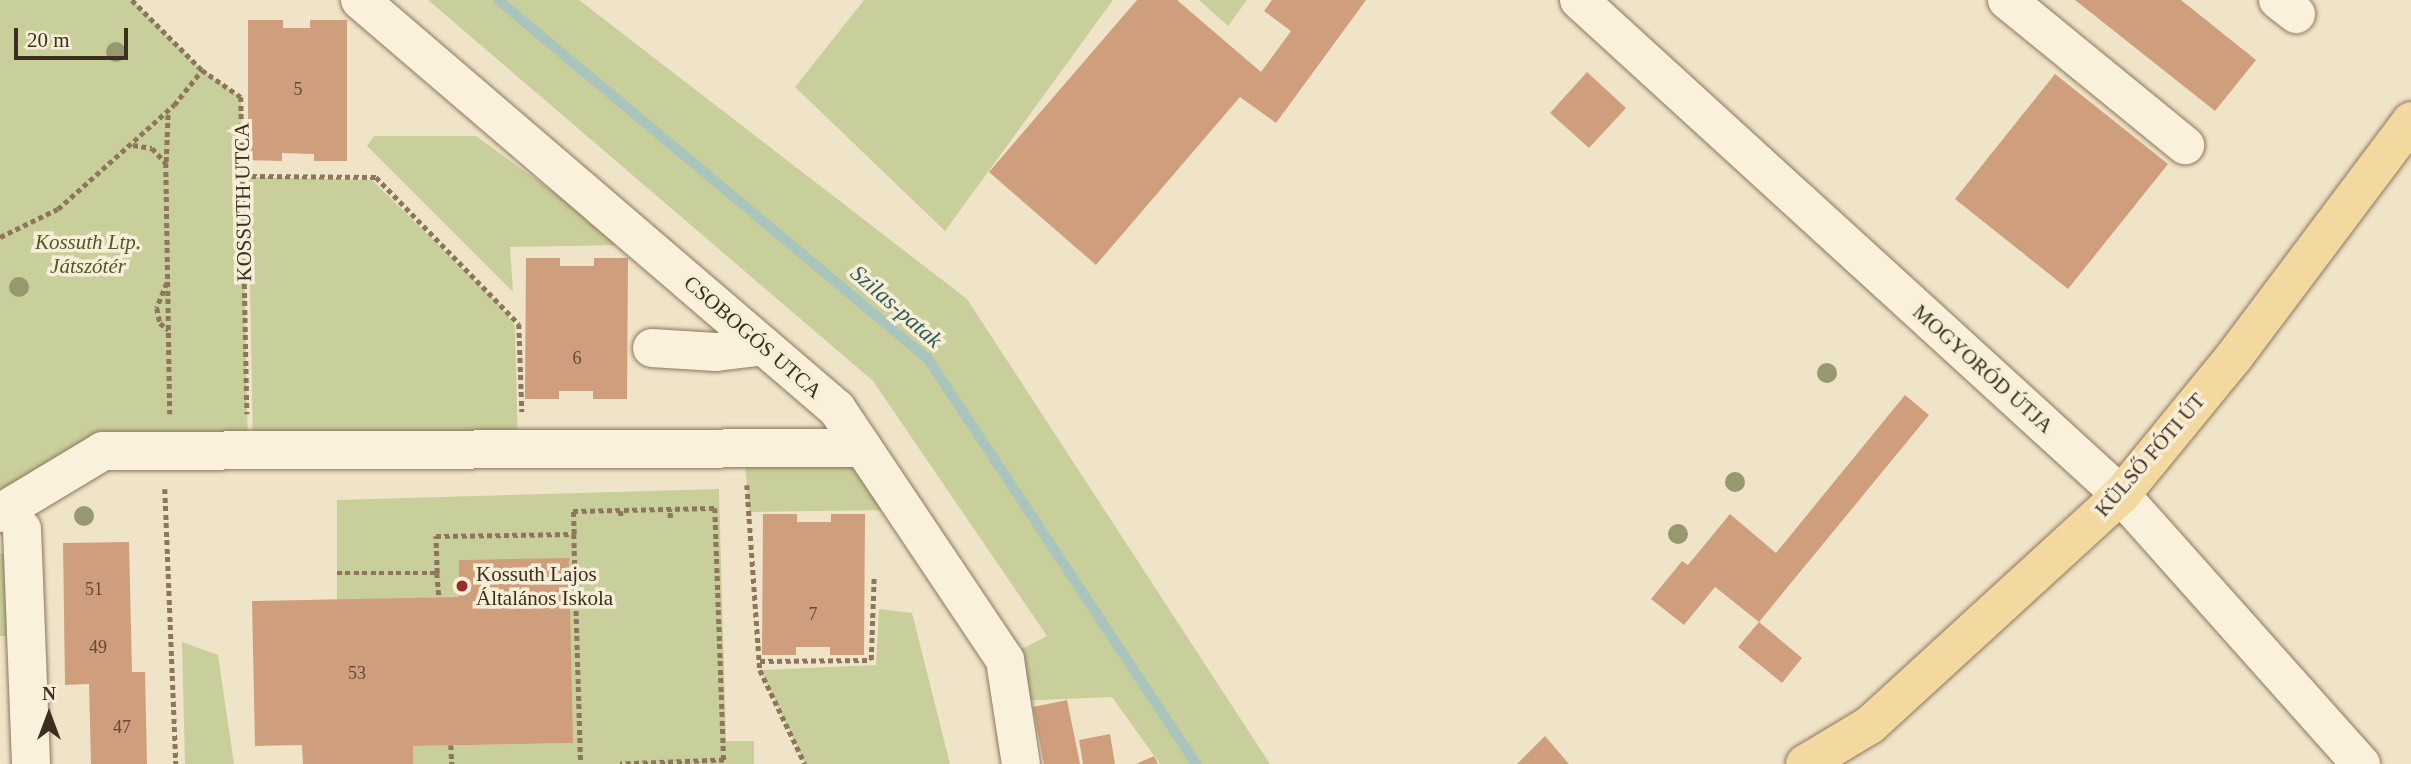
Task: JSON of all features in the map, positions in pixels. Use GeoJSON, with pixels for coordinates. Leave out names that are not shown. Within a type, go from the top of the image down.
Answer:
{"type":"FeatureCollection","features":[{"type":"Feature","properties":{"kind":"main road","name":"KÜLSŐ FÓTI ÚT"},"geometry":{"type":"LineString","coordinates":[[1805,764],[1870,725],[2121,495],[2234,357],[2411,121]]}},
{"type":"Feature","properties":{"kind":"street","name":"CSOBOGÓS UTCA"},"geometry":{"type":"LineString","coordinates":[[360,0],[837,409],[1005,660],[1021,764]]}},
{"type":"Feature","properties":{"kind":"street"},"geometry":{"type":"LineString","coordinates":[[2007,0],[2185,145]]}},
{"type":"Feature","properties":{"kind":"street","name":"MOGYORÓD ÚTJA"},"geometry":{"type":"LineString","coordinates":[[1594,5],[2121,495],[2361,764]]}},
{"type":"Feature","properties":{"kind":"street"},"geometry":{"type":"LineString","coordinates":[[652,348],[716,352],[764,346]]}},
{"type":"Feature","properties":{"kind":"street"},"geometry":{"type":"LineString","coordinates":[[31,764],[14,660],[11,521],[103,452],[522,452],[863,448]]}},
{"type":"Feature","properties":{"kind":"path","name":"KOSSUTH UTCA"},"geometry":{"type":"LineString","coordinates":[[132,0],[201,70],[241,97],[248,453]]}},
{"type":"Feature","properties":{"kind":"path"},"geometry":{"type":"LineString","coordinates":[[0,237],[58,209],[133,145],[168,110],[201,70]]}},
{"type":"Feature","properties":{"kind":"path"},"geometry":{"type":"LineString","coordinates":[[168,110],[166,163],[171,403],[164,453],[176,764]]}},
{"type":"Feature","properties":{"kind":"path"},"geometry":{"type":"LineString","coordinates":[[133,145],[152,148],[166,163]]}},
{"type":"Feature","properties":{"kind":"path"},"geometry":{"type":"LineString","coordinates":[[243,176],[376,177],[457,257],[519,324],[522,452]]}},
{"type":"Feature","properties":{"kind":"path"},"geometry":{"type":"LineString","coordinates":[[168,281],[157,308],[160,323],[170,330]]}},
{"type":"Feature","properties":{"kind":"path"},"geometry":{"type":"LineString","coordinates":[[744,450],[760,661],[805,764]]}},
{"type":"Feature","properties":{"kind":"path"},"geometry":{"type":"LineString","coordinates":[[581,764],[573,511],[715,508],[724,760],[640,759],[620,764]]}},
{"type":"Feature","properties":{"kind":"path"},"geometry":{"type":"LineString","coordinates":[[670,509],[670,518]]}},
{"type":"Feature","properties":{"kind":"path"},"geometry":{"type":"LineString","coordinates":[[621,511],[621,519]]}},
{"type":"Feature","properties":{"kind":"path"},"geometry":{"type":"LineString","coordinates":[[439,597],[436,536],[574,534]]}},
{"type":"Feature","properties":{"kind":"path"},"geometry":{"type":"LineString","coordinates":[[337,573],[437,573]]}},
{"type":"Feature","properties":{"kind":"path"},"geometry":{"type":"LineString","coordinates":[[760,661],[871,660],[874,576]]}},
{"type":"Feature","properties":{"kind":"path"},"geometry":{"type":"LineString","coordinates":[[451,745],[452,764]]}},
{"type":"Feature","properties":{"kind":"green space","name":"Kossuth Ltp. Játszótér"},"geometry":{"type":"Polygon","coordinates":[[[0,0],[132,0],[202,70],[241,97],[248,453],[103,451],[0,513],[0,0]]]}},
{"type":"Feature","properties":{"kind":"green space"},"geometry":{"type":"Polygon","coordinates":[[[428,0],[579,0],[967,299],[1270,764],[1160,764],[1112,697],[1017,701],[1012,654],[1047,636],[873,381],[428,0]]]}},
{"type":"Feature","properties":{"kind":"green space"},"geometry":{"type":"Polygon","coordinates":[[[864,0],[1113,0],[945,231],[795,87],[864,0]]]}},
{"type":"Feature","properties":{"kind":"green space"},"geometry":{"type":"Polygon","coordinates":[[[1199,0],[1247,0],[1228,26],[1199,0]]]}},
{"type":"Feature","properties":{"kind":"green space"},"geometry":{"type":"Polygon","coordinates":[[[374,136],[476,136],[626,245],[510,247],[513,292],[367,146],[374,136]]]}},
{"type":"Feature","properties":{"kind":"green space"},"geometry":{"type":"Polygon","coordinates":[[[248,177],[372,180],[500,305],[515,326],[518,445],[253,448],[248,177]]]}},
{"type":"Feature","properties":{"kind":"green space"},"geometry":{"type":"Polygon","coordinates":[[[857,448],[893,510],[749,512],[744,450],[857,448]]]}},
{"type":"Feature","properties":{"kind":"green space"},"geometry":{"type":"Polygon","coordinates":[[[719,489],[726,741],[754,741],[754,764],[413,764],[413,746],[572,743],[569,559],[459,560],[459,597],[337,600],[337,500],[719,489]]]}},
{"type":"Feature","properties":{"kind":"green space"},"geometry":{"type":"Polygon","coordinates":[[[0,553],[8,553],[12,634],[5,636],[0,636],[0,553]]]}},
{"type":"Feature","properties":{"kind":"green space"},"geometry":{"type":"Polygon","coordinates":[[[879,609],[912,613],[950,764],[805,764],[760,670],[876,665],[879,609]]]}},
{"type":"Feature","properties":{"kind":"green space"},"geometry":{"type":"Polygon","coordinates":[[[182,642],[218,655],[234,764],[185,764],[182,642]]]}},
{"type":"Feature","properties":{"kind":"building"},"geometry":{"type":"Polygon","coordinates":[[[1137,0],[1177,0],[1261,72],[1291,31],[1264,11],[1272,0],[1366,0],[1276,123],[1240,97],[1096,265],[989,172],[1137,0]]]}},
{"type":"Feature","properties":{"kind":"building"},"geometry":{"type":"Polygon","coordinates":[[[2075,0],[2181,0],[2256,60],[2215,111],[2075,0]]]}},
{"type":"Feature","properties":{"kind":"building"},"geometry":{"type":"Polygon","coordinates":[[[248,20],[283,20],[283,28],[310,28],[310,20],[347,20],[347,161],[314,161],[314,154],[282,153],[282,161],[248,160],[248,20]]]}},
{"type":"Feature","properties":{"kind":"building"},"geometry":{"type":"Polygon","coordinates":[[[1587,72],[1626,108],[1589,148],[1550,113],[1587,72]]]}},
{"type":"Feature","properties":{"kind":"building"},"geometry":{"type":"Polygon","coordinates":[[[2055,74],[2168,164],[2068,289],[1955,199],[2055,74]]]}},
{"type":"Feature","properties":{"kind":"building"},"geometry":{"type":"Polygon","coordinates":[[[526,258],[560,258],[560,266],[594,266],[594,258],[628,258],[627,399],[593,399],[593,391],[559,391],[559,399],[525,399],[526,258]]]}},
{"type":"Feature","properties":{"kind":"building"},"geometry":{"type":"Polygon","coordinates":[[[1905,395],[1929,415],[1759,622],[1715,587],[1684,625],[1651,599],[1682,561],[1688,565],[1730,514],[1776,553],[1905,395]]]}},
{"type":"Feature","properties":{"kind":"building"},"geometry":{"type":"Polygon","coordinates":[[[763,514],[797,514],[797,522],[831,522],[831,514],[865,514],[864,655],[830,655],[830,647],[796,647],[796,655],[762,655],[763,514]]]}},
{"type":"Feature","properties":{"kind":"building"},"geometry":{"type":"Polygon","coordinates":[[[129,542],[132,672],[145,672],[147,764],[91,764],[89,684],[65,685],[63,543],[129,542]]]}},
{"type":"Feature","properties":{"kind":"building"},"geometry":{"type":"Polygon","coordinates":[[[569,558],[573,743],[413,746],[413,764],[303,764],[302,745],[255,746],[252,601],[459,597],[459,560],[569,558]]]}},
{"type":"Feature","properties":{"kind":"building"},"geometry":{"type":"Polygon","coordinates":[[[1759,622],[1802,658],[1782,683],[1738,647],[1759,622]]]}},
{"type":"Feature","properties":{"kind":"building"},"geometry":{"type":"Polygon","coordinates":[[[1067,700],[1080,764],[1044,764],[1033,707],[1067,700]]]}},
{"type":"Feature","properties":{"kind":"building"},"geometry":{"type":"Polygon","coordinates":[[[1110,734],[1115,764],[1083,764],[1079,740],[1110,734]]]}},
{"type":"Feature","properties":{"kind":"building"},"geometry":{"type":"Polygon","coordinates":[[[1545,736],[1569,764],[1517,764],[1545,736]]]}},
{"type":"Feature","properties":{"kind":"building"},"geometry":{"type":"Polygon","coordinates":[[[1154,756],[1158,764],[1136,764],[1154,756]]]}},
{"type":"Feature","properties":{"kind":"waterway","name":"Szilas-patak"},"geometry":{"type":"LineString","coordinates":[[498,0],[928,359],[1196,764]]}},
{"type":"Feature","properties":{"kind":"place","name":"Kossuth Lajos Általános Iskola"},"geometry":{"type":"Point","coordinates":[462,586]}}]}
